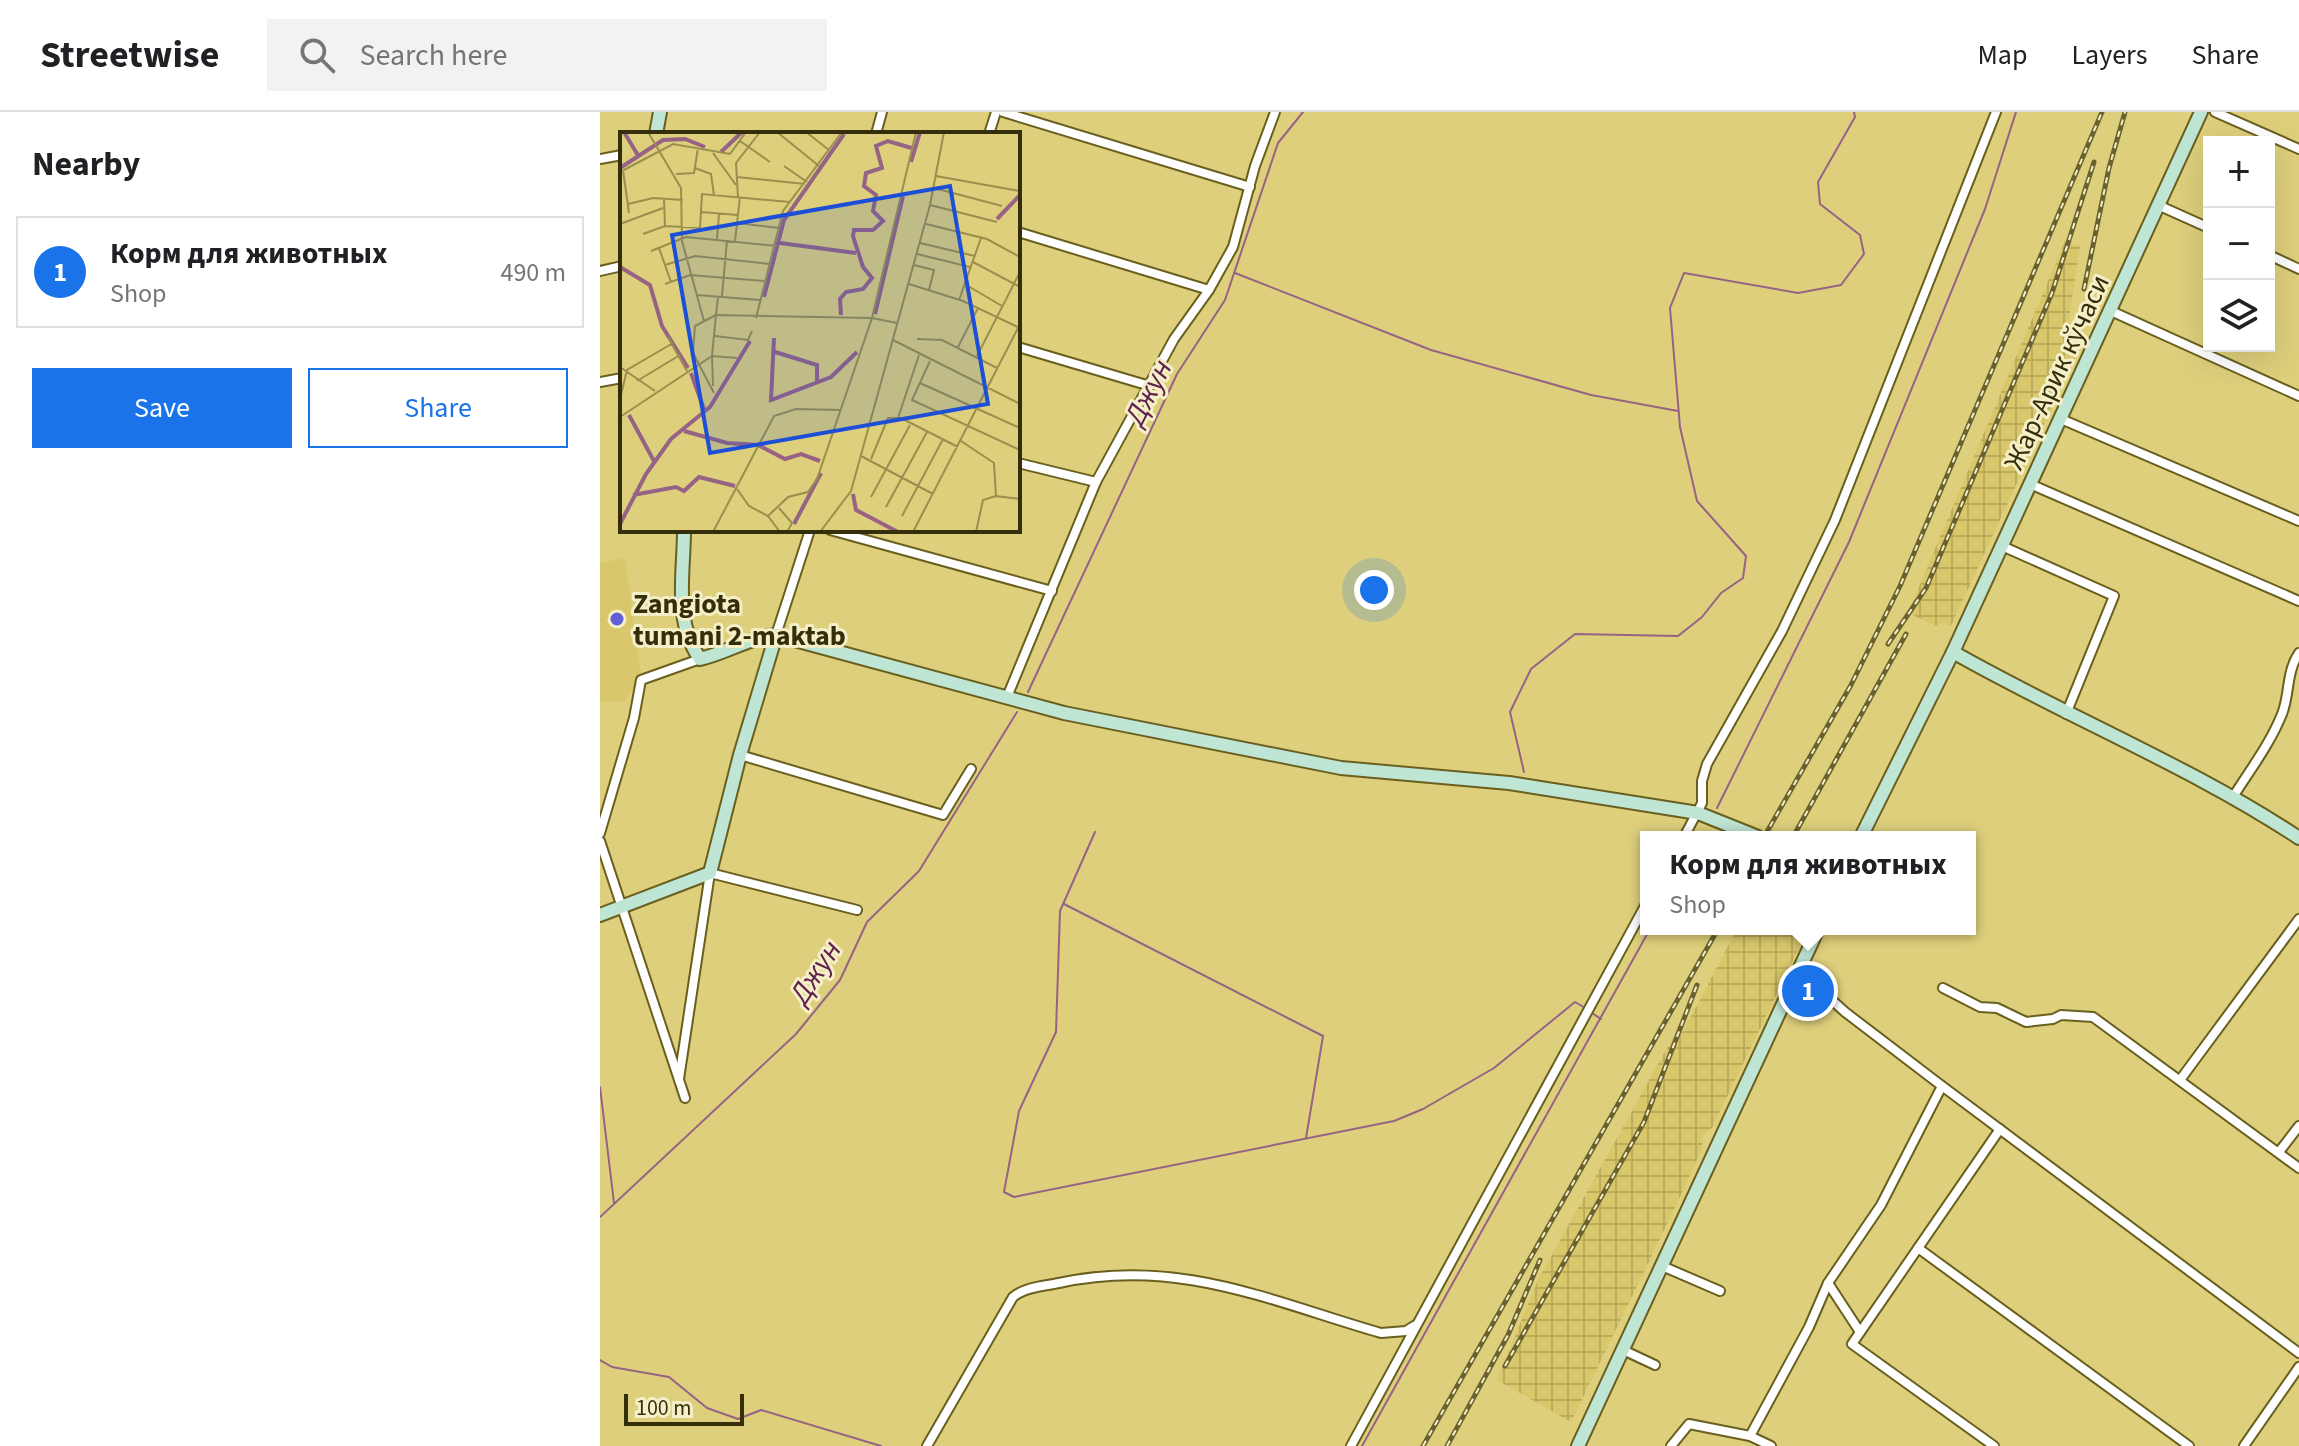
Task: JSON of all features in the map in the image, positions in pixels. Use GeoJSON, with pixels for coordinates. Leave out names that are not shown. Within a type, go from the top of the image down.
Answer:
{"type":"FeatureCollection","features":[{"type":"Feature","properties":{"kind":"main road"},"geometry":{"type":"LineString","coordinates":[[656,132],[660,112]]}},
{"type":"Feature","properties":{"kind":"main road","name":"Жар-Арик кўчаси"},"geometry":{"type":"LineString","coordinates":[[1864,831],[1953,652],[2201,112]]}},
{"type":"Feature","properties":{"kind":"main road"},"geometry":{"type":"LineString","coordinates":[[684,532],[682,620],[691,646],[700,659],[720,654],[746,639],[776,635],[1064,713],[1341,768],[1509,783],[1698,813],[1743,831]]}},
{"type":"Feature","properties":{"kind":"main road"},"geometry":{"type":"LineString","coordinates":[[600,915],[710,873],[740,755],[776,635]]}},
{"type":"Feature","properties":{"kind":"main road"},"geometry":{"type":"LineString","coordinates":[[1953,652],[2066,714],[2233,797],[2299,838]]}},
{"type":"Feature","properties":{"kind":"main road"},"geometry":{"type":"LineString","coordinates":[[1578,1446],[1815,935]]}},
{"type":"Feature","properties":{"kind":"street"},"geometry":{"type":"LineString","coordinates":[[877,132],[882,112]]}},
{"type":"Feature","properties":{"kind":"street"},"geometry":{"type":"LineString","coordinates":[[990,132],[996,112]]}},
{"type":"Feature","properties":{"kind":"street"},"geometry":{"type":"LineString","coordinates":[[1003,112],[1250,187]]}},
{"type":"Feature","properties":{"kind":"street"},"geometry":{"type":"LineString","coordinates":[[1007,697],[1096,482],[1174,339],[1209,290],[1233,247],[1275,112]]}},
{"type":"Feature","properties":{"kind":"street"},"geometry":{"type":"LineString","coordinates":[[1688,831],[1698,813],[1707,764],[1782,631],[1835,520],[1996,112]]}},
{"type":"Feature","properties":{"kind":"street"},"geometry":{"type":"LineString","coordinates":[[2215,112],[2299,149]]}},
{"type":"Feature","properties":{"kind":"street"},"geometry":{"type":"LineString","coordinates":[[600,159],[620,155]]}},
{"type":"Feature","properties":{"kind":"street"},"geometry":{"type":"LineString","coordinates":[[2160,206],[2203,225]]}},
{"type":"Feature","properties":{"kind":"street"},"geometry":{"type":"LineString","coordinates":[[1020,233],[1209,290]]}},
{"type":"Feature","properties":{"kind":"street"},"geometry":{"type":"LineString","coordinates":[[2275,258],[2299,269]]}},
{"type":"Feature","properties":{"kind":"street"},"geometry":{"type":"LineString","coordinates":[[600,271],[620,266]]}},
{"type":"Feature","properties":{"kind":"street"},"geometry":{"type":"LineString","coordinates":[[2111,311],[2299,396]]}},
{"type":"Feature","properties":{"kind":"street"},"geometry":{"type":"LineString","coordinates":[[1020,348],[1150,386]]}},
{"type":"Feature","properties":{"kind":"street"},"geometry":{"type":"LineString","coordinates":[[600,382],[620,378]]}},
{"type":"Feature","properties":{"kind":"street"},"geometry":{"type":"LineString","coordinates":[[2061,419],[2299,521]]}},
{"type":"Feature","properties":{"kind":"street"},"geometry":{"type":"LineString","coordinates":[[1020,463],[1096,482]]}},
{"type":"Feature","properties":{"kind":"street"},"geometry":{"type":"LineString","coordinates":[[2030,484],[2299,601]]}},
{"type":"Feature","properties":{"kind":"street"},"geometry":{"type":"LineString","coordinates":[[776,635],[809,532]]}},
{"type":"Feature","properties":{"kind":"street"},"geometry":{"type":"LineString","coordinates":[[837,532],[1052,591]]}},
{"type":"Feature","properties":{"kind":"street"},"geometry":{"type":"LineString","coordinates":[[2002,546],[2114,596],[2066,714]]}},
{"type":"Feature","properties":{"kind":"street"},"geometry":{"type":"LineString","coordinates":[[2233,797],[2283,712],[2291,669],[2299,653]]}},
{"type":"Feature","properties":{"kind":"street"},"geometry":{"type":"LineString","coordinates":[[600,833],[634,718],[641,680],[700,659]]}},
{"type":"Feature","properties":{"kind":"street"},"geometry":{"type":"LineString","coordinates":[[740,755],[943,815],[971,769]]}},
{"type":"Feature","properties":{"kind":"street"},"geometry":{"type":"LineString","coordinates":[[600,841],[685,1098]]}},
{"type":"Feature","properties":{"kind":"street"},"geometry":{"type":"LineString","coordinates":[[679,1079],[710,873],[857,910]]}},
{"type":"Feature","properties":{"kind":"street"},"geometry":{"type":"LineString","coordinates":[[1351,1446],[1640,915]]}},
{"type":"Feature","properties":{"kind":"street"},"geometry":{"type":"LineString","coordinates":[[2180,1080],[2299,919]]}},
{"type":"Feature","properties":{"kind":"street"},"geometry":{"type":"LineString","coordinates":[[1799,970],[1845,1012],[2299,1353]]}},
{"type":"Feature","properties":{"kind":"street"},"geometry":{"type":"LineString","coordinates":[[1943,988],[1980,1007],[1997,1008],[2026,1022],[2061,1015],[2093,1017],[2299,1168]]}},
{"type":"Feature","properties":{"kind":"street"},"geometry":{"type":"LineString","coordinates":[[1750,1436],[1809,1327],[1828,1283],[1881,1205],[1942,1086]]}},
{"type":"Feature","properties":{"kind":"street"},"geometry":{"type":"LineString","coordinates":[[2279,1152],[2299,1126]]}},
{"type":"Feature","properties":{"kind":"street"},"geometry":{"type":"LineString","coordinates":[[1994,1446],[1852,1344],[2000,1129]]}},
{"type":"Feature","properties":{"kind":"street"},"geometry":{"type":"LineString","coordinates":[[1918,1248],[2189,1446]]}},
{"type":"Feature","properties":{"kind":"street"},"geometry":{"type":"LineString","coordinates":[[1662,1266],[1720,1291]]}},
{"type":"Feature","properties":{"kind":"street"},"geometry":{"type":"LineString","coordinates":[[927,1446],[1013,1297],[1031,1289],[1099,1274],[1155,1274],[1221,1283],[1407,1343]]}},
{"type":"Feature","properties":{"kind":"street"},"geometry":{"type":"LineString","coordinates":[[1828,1283],[1860,1332]]}},
{"type":"Feature","properties":{"kind":"street"},"geometry":{"type":"LineString","coordinates":[[1381,1333],[1406,1331],[1417,1324]]}},
{"type":"Feature","properties":{"kind":"street"},"geometry":{"type":"LineString","coordinates":[[1623,1350],[1655,1365]]}},
{"type":"Feature","properties":{"kind":"street"},"geometry":{"type":"LineString","coordinates":[[2244,1446],[2299,1367]]}},
{"type":"Feature","properties":{"kind":"street"},"geometry":{"type":"LineString","coordinates":[[1671,1446],[1689,1424],[1750,1436],[1771,1446]]}},
{"type":"Feature","properties":{"kind":"shaded area"},"geometry":{"type":"Polygon","coordinates":[[[2065,241],[2080,246],[2065,344],[2075,357],[1951,626],[1942,623],[1936,626],[1908,613],[2065,241]]]}},
{"type":"Feature","properties":{"kind":"shaded area","name":"Zangiota tumani 2-maktab"},"geometry":{"type":"Polygon","coordinates":[[[625,558],[641,675],[625,702],[600,702],[600,563],[625,558]]]}},
{"type":"Feature","properties":{"kind":"shaded area"},"geometry":{"type":"Polygon","coordinates":[[[1734,935],[1805,935],[1712,1128],[1703,1135],[1702,1149],[1571,1422],[1497,1380],[1538,1280],[1677,1030],[1683,1032],[1734,935]]]}},
{"type":"Feature","properties":{"kind":"waterway","name":"Джун"},"geometry":{"type":"LineString","coordinates":[[1028,692],[1177,374],[1225,300],[1278,143],[1303,112]]}},
{"type":"Feature","properties":{"kind":"waterway"},"geometry":{"type":"LineString","coordinates":[[1524,772],[1510,712],[1531,669],[1575,634],[1678,636],[1702,617],[1721,593],[1743,578],[1746,556],[1697,501],[1680,427],[1670,308],[1684,273],[1798,293],[1841,285],[1864,254],[1860,235],[1820,204],[1818,182],[1855,117],[1854,112]]}},
{"type":"Feature","properties":{"kind":"waterway"},"geometry":{"type":"LineString","coordinates":[[1717,808],[1849,542],[1985,209],[2016,112]]}},
{"type":"Feature","properties":{"kind":"waterway"},"geometry":{"type":"LineString","coordinates":[[1235,273],[1431,350],[1591,395],[1678,411]]}},
{"type":"Feature","properties":{"kind":"waterway","name":"Джун"},"geometry":{"type":"LineString","coordinates":[[600,1217],[796,1034],[840,980],[867,922],[919,871],[1017,712]]}},
{"type":"Feature","properties":{"kind":"waterway"},"geometry":{"type":"LineString","coordinates":[[1095,832],[1060,911],[1056,1032],[1019,1111],[1004,1192],[1014,1197],[1394,1121],[1423,1109],[1494,1068],[1575,1002],[1587,1009]]}},
{"type":"Feature","properties":{"kind":"waterway"},"geometry":{"type":"LineString","coordinates":[[1064,904],[1323,1036],[1306,1138]]}},
{"type":"Feature","properties":{"kind":"waterway"},"geometry":{"type":"LineString","coordinates":[[1362,1446],[1647,935]]}},
{"type":"Feature","properties":{"kind":"waterway"},"geometry":{"type":"LineString","coordinates":[[1592,1013],[1601,1019]]}},
{"type":"Feature","properties":{"kind":"waterway"},"geometry":{"type":"LineString","coordinates":[[600,1087],[614,1203]]}},
{"type":"Feature","properties":{"kind":"waterway"},"geometry":{"type":"LineString","coordinates":[[600,1360],[612,1367],[669,1377],[707,1408],[738,1419],[761,1410],[881,1446]]}},
{"type":"Feature","properties":{"kind":"railway"},"geometry":{"type":"LineString","coordinates":[[1767,831],[1851,685],[1900,586],[2102,112]]}},
{"type":"Feature","properties":{"kind":"railway"},"geometry":{"type":"LineString","coordinates":[[2084,289],[2109,168],[2125,112]]}},
{"type":"Feature","properties":{"kind":"railway"},"geometry":{"type":"LineString","coordinates":[[1888,644],[1926,588],[2052,293],[2094,162]]}},
{"type":"Feature","properties":{"kind":"railway"},"geometry":{"type":"LineString","coordinates":[[1796,831],[1906,634]]}},
{"type":"Feature","properties":{"kind":"railway"},"geometry":{"type":"LineString","coordinates":[[1423,1446],[1715,935]]}},
{"type":"Feature","properties":{"kind":"railway"},"geometry":{"type":"LineString","coordinates":[[1505,1366],[1644,1122],[1697,985]]}},
{"type":"Feature","properties":{"kind":"railway"},"geometry":{"type":"LineString","coordinates":[[1447,1446],[1508,1335],[1540,1260]]}},
{"type":"Feature","properties":{"kind":"place","name":"Zangiota tumani 2-maktab"},"geometry":{"type":"Point","coordinates":[617,619]}},
{"type":"Feature","properties":{"kind":"place","name":"Корм для животных"},"geometry":{"type":"Point","coordinates":[1808,991]}}]}
